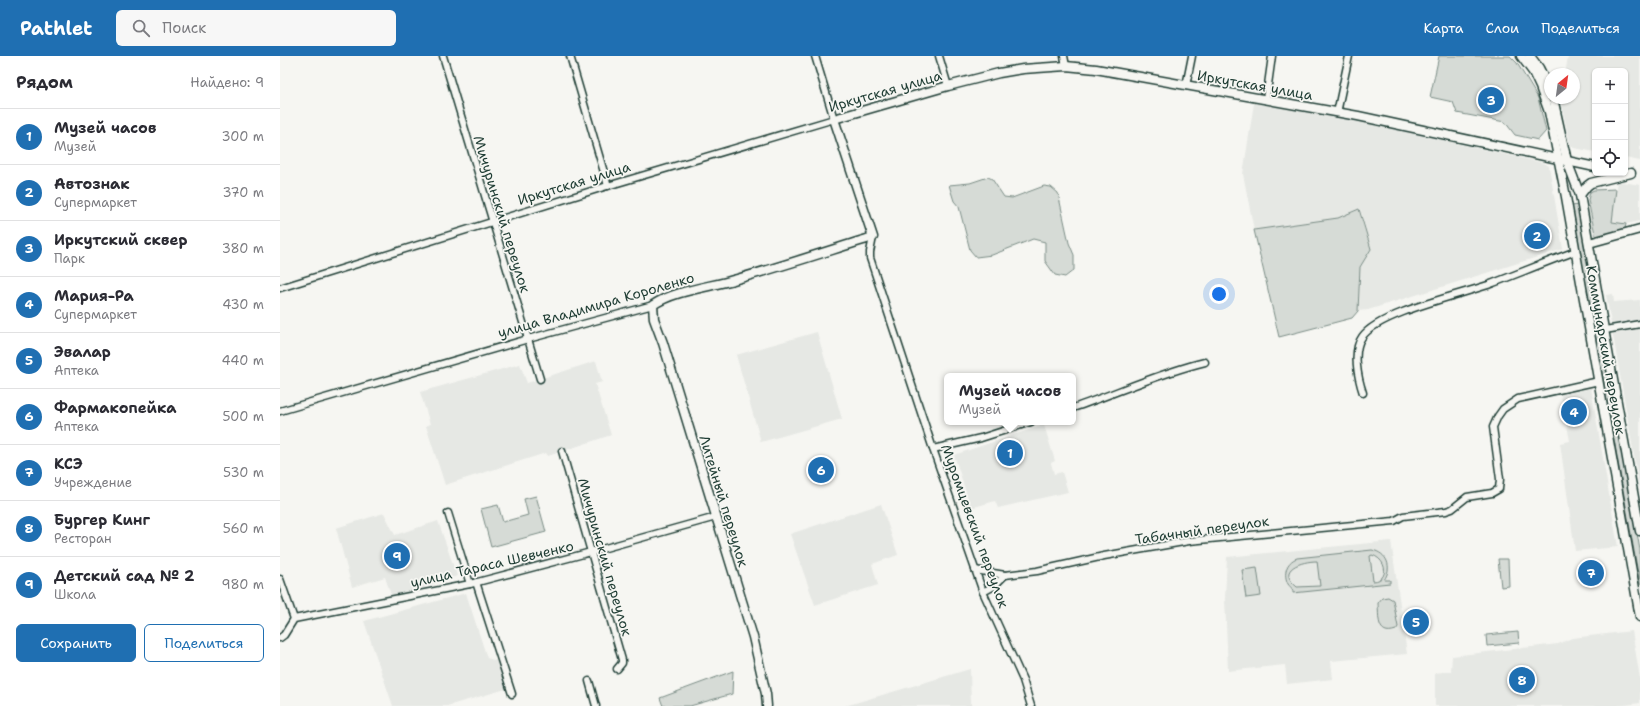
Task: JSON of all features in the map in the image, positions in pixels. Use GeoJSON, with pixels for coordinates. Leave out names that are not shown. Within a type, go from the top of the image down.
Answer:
{"type":"FeatureCollection","features":[{"type":"Feature","properties":{"kind":"main road","name":"Коммунарский переулок"},"geometry":{"type":"LineString","coordinates":[[1521,56],[1533,72],[1546,100],[1559,159],[1638,596],[1640,616]]}},
{"type":"Feature","properties":{"kind":"main road"},"geometry":{"type":"LineString","coordinates":[[1530,56],[1544,78]]}},
{"type":"Feature","properties":{"kind":"main road","name":"Иркутская улица"},"geometry":{"type":"LineString","coordinates":[[834,120],[948,86],[1011,71],[1066,66],[1096,69],[1266,99],[1592,165]]}},
{"type":"Feature","properties":{"kind":"main road","name":"Коммунарский переулок"},"geometry":{"type":"LineString","coordinates":[[1554,104],[1568,161],[1580,195],[1640,531]]}},
{"type":"Feature","properties":{"kind":"main road"},"geometry":{"type":"LineString","coordinates":[[834,120],[874,237]]}},
{"type":"Feature","properties":{"kind":"main road"},"geometry":{"type":"LineString","coordinates":[[1628,172],[1640,175]]}},
{"type":"Feature","properties":{"kind":"main road"},"geometry":{"type":"LineString","coordinates":[[1566,197],[1568,189],[1576,189],[1580,195],[1591,183],[1615,176]]}},
{"type":"Feature","properties":{"kind":"main road"},"geometry":{"type":"LineString","coordinates":[[1589,243],[1640,229]]}},
{"type":"Feature","properties":{"kind":"main road","name":"улица Владимира Короленко"},"geometry":{"type":"LineString","coordinates":[[653,305],[662,299],[673,295],[748,276],[874,237]]}},
{"type":"Feature","properties":{"kind":"main road","name":"Литейный переулок"},"geometry":{"type":"LineString","coordinates":[[653,305],[654,319],[663,343],[753,637],[766,694],[767,706]]}},
{"type":"Feature","properties":{"kind":"street","name":"Мичуринский переулок"},"geometry":{"type":"LineString","coordinates":[[442,56],[540,379]]}},
{"type":"Feature","properties":{"kind":"street"},"geometry":{"type":"LineString","coordinates":[[570,56],[608,186]]}},
{"type":"Feature","properties":{"kind":"street"},"geometry":{"type":"LineString","coordinates":[[815,56],[834,120]]}},
{"type":"Feature","properties":{"kind":"street"},"geometry":{"type":"LineString","coordinates":[[938,56],[948,86]]}},
{"type":"Feature","properties":{"kind":"street"},"geometry":{"type":"LineString","coordinates":[[1064,56],[1066,66]]}},
{"type":"Feature","properties":{"kind":"street"},"geometry":{"type":"LineString","coordinates":[[1186,86],[1192,56]]}},
{"type":"Feature","properties":{"kind":"street"},"geometry":{"type":"LineString","coordinates":[[1266,99],[1272,56]]}},
{"type":"Feature","properties":{"kind":"street"},"geometry":{"type":"LineString","coordinates":[[1337,113],[1349,56]]}},
{"type":"Feature","properties":{"kind":"street","name":"Иркутская улица"},"geometry":{"type":"LineString","coordinates":[[280,288],[608,186],[834,120]]}},
{"type":"Feature","properties":{"kind":"street","name":"Муромцевский переулок"},"geometry":{"type":"LineString","coordinates":[[874,237],[870,258],[933,449],[983,592],[1023,680],[1031,706]]}},
{"type":"Feature","properties":{"kind":"street"},"geometry":{"type":"LineString","coordinates":[[1363,393],[1358,375],[1358,345],[1363,335],[1370,328],[1407,311],[1487,285],[1576,251]]}},
{"type":"Feature","properties":{"kind":"street","name":"улица Владимира Короленко"},"geometry":{"type":"LineString","coordinates":[[280,411],[528,339],[653,305]]}},
{"type":"Feature","properties":{"kind":"street"},"geometry":{"type":"LineString","coordinates":[[1605,330],[1640,324]]}},
{"type":"Feature","properties":{"kind":"street"},"geometry":{"type":"LineString","coordinates":[[1076,407],[1099,400],[1174,370],[1205,362]]}},
{"type":"Feature","properties":{"kind":"street","name":"Табачный переулок"},"geometry":{"type":"LineString","coordinates":[[975,570],[1005,575],[1037,571],[1104,556],[1189,541],[1394,521],[1402,516],[1446,511],[1452,509],[1467,497],[1496,492],[1499,489],[1500,484],[1493,427],[1503,409],[1518,399],[1599,381]]}},
{"type":"Feature","properties":{"kind":"street"},"geometry":{"type":"LineString","coordinates":[[933,449],[981,438],[1022,425]]}},
{"type":"Feature","properties":{"kind":"street","name":"Мичуринский переулок"},"geometry":{"type":"LineString","coordinates":[[562,451],[622,660],[622,663],[617,669]]}},
{"type":"Feature","properties":{"kind":"street"},"geometry":{"type":"LineString","coordinates":[[448,513],[512,694]]}},
{"type":"Feature","properties":{"kind":"street","name":"улица Тараса Шевченко"},"geometry":{"type":"LineString","coordinates":[[294,619],[473,583],[716,517]]}},
{"type":"Feature","properties":{"kind":"street"},"geometry":{"type":"LineString","coordinates":[[983,592],[994,586],[1005,575]]}},
{"type":"Feature","properties":{"kind":"street"},"geometry":{"type":"LineString","coordinates":[[280,579],[294,619],[284,635],[280,638]]}},
{"type":"Feature","properties":{"kind":"street"},"geometry":{"type":"LineString","coordinates":[[589,680],[596,706]]}},
{"type":"Feature","properties":{"kind":"shaded area"},"geometry":{"type":"Polygon","coordinates":[[[1439,56],[1510,56],[1517,63],[1538,98],[1546,131],[1538,140],[1515,135],[1505,122],[1457,113],[1453,102],[1430,97],[1439,56]]]}},
{"type":"Feature","properties":{"kind":"shaded area"},"geometry":{"type":"Polygon","coordinates":[[[1567,56],[1640,56],[1640,161],[1628,159],[1628,68],[1592,68],[1592,151],[1574,148],[1570,145],[1561,104],[1580,104],[1580,68],[1566,68],[1567,56]]]}},
{"type":"Feature","properties":{"kind":"shaded area"},"geometry":{"type":"Polygon","coordinates":[[[1254,103],[1354,120],[1544,163],[1549,166],[1563,249],[1368,310],[1358,311],[1360,267],[1371,249],[1360,209],[1338,218],[1254,230],[1243,174],[1254,103]]]}},
{"type":"Feature","properties":{"kind":"shaded area"},"geometry":{"type":"Polygon","coordinates":[[[988,177],[992,179],[1004,197],[1012,198],[1044,186],[1051,187],[1058,193],[1069,243],[1074,255],[1074,270],[1065,277],[1055,275],[1045,261],[1045,242],[1033,239],[992,255],[976,257],[970,250],[959,207],[954,201],[949,185],[970,183],[988,177]]]}},
{"type":"Feature","properties":{"kind":"shaded area"},"geometry":{"type":"Polygon","coordinates":[[[1617,181],[1640,185],[1640,221],[1626,224],[1611,222],[1617,181]]]}},
{"type":"Feature","properties":{"kind":"shaded area"},"geometry":{"type":"Polygon","coordinates":[[[1616,189],[1612,222],[1626,224],[1625,229],[1596,239],[1588,200],[1590,192],[1594,190],[1616,189]]]}},
{"type":"Feature","properties":{"kind":"shaded area"},"geometry":{"type":"Polygon","coordinates":[[[1578,205],[1640,550],[1640,584],[1572,206],[1578,205]]]}},
{"type":"Feature","properties":{"kind":"shaded area"},"geometry":{"type":"Polygon","coordinates":[[[1359,209],[1371,249],[1360,267],[1358,311],[1352,318],[1279,337],[1254,230],[1338,218],[1359,209]]]}},
{"type":"Feature","properties":{"kind":"shaded area"},"geometry":{"type":"Polygon","coordinates":[[[1613,294],[1614,302],[1640,300],[1640,490],[1606,295],[1613,294]]]}},
{"type":"Feature","properties":{"kind":"shaded area"},"geometry":{"type":"Polygon","coordinates":[[[817,332],[842,419],[761,442],[736,355],[817,332]]]}},
{"type":"Feature","properties":{"kind":"shaded area"},"geometry":{"type":"Polygon","coordinates":[[[596,361],[602,382],[595,384],[611,435],[548,456],[546,453],[445,485],[426,426],[430,424],[420,392],[520,364],[527,383],[596,361]]]}},
{"type":"Feature","properties":{"kind":"shaded area"},"geometry":{"type":"Polygon","coordinates":[[[1591,388],[1618,547],[1575,551],[1560,443],[1570,441],[1561,395],[1591,388]]]}},
{"type":"Feature","properties":{"kind":"shaded area"},"geometry":{"type":"Polygon","coordinates":[[[1044,425],[1055,461],[1051,463],[1054,474],[1062,472],[1068,492],[998,508],[995,501],[971,508],[954,455],[1044,425]]]}},
{"type":"Feature","properties":{"kind":"shaded area"},"geometry":{"type":"Polygon","coordinates":[[[536,496],[546,532],[491,547],[481,509],[498,505],[503,522],[528,515],[524,499],[536,496]]]}},
{"type":"Feature","properties":{"kind":"shaded area"},"geometry":{"type":"Polygon","coordinates":[[[881,504],[898,555],[872,564],[878,585],[815,605],[790,534],[881,504]]]}},
{"type":"Feature","properties":{"kind":"shaded area"},"geometry":{"type":"Polygon","coordinates":[[[384,513],[395,535],[438,521],[457,576],[392,598],[385,577],[352,587],[336,528],[384,513]]]}},
{"type":"Feature","properties":{"kind":"shaded area"},"geometry":{"type":"Polygon","coordinates":[[[1391,541],[1407,654],[1331,661],[1333,679],[1287,684],[1285,665],[1228,671],[1225,599],[1227,557],[1391,541]]]}},
{"type":"Feature","properties":{"kind":"shaded area"},"geometry":{"type":"Polygon","coordinates":[[[1372,550],[1385,557],[1388,570],[1384,580],[1390,580],[1390,583],[1293,593],[1286,580],[1286,569],[1290,562],[1297,558],[1372,550]],[[1372,555],[1370,556],[1373,581],[1382,578],[1384,574],[1384,565],[1372,555]],[[1317,561],[1298,564],[1293,567],[1289,575],[1291,581],[1297,587],[1320,586],[1317,561]]]}},
{"type":"Feature","properties":{"kind":"shaded area"},"geometry":{"type":"Polygon","coordinates":[[[1498,559],[1508,559],[1509,586],[1501,587],[1498,559]]]}},
{"type":"Feature","properties":{"kind":"shaded area"},"geometry":{"type":"Polygon","coordinates":[[[1257,568],[1261,596],[1246,598],[1242,570],[1257,568]]]}},
{"type":"Feature","properties":{"kind":"shaded area"},"geometry":{"type":"Polygon","coordinates":[[[466,593],[487,658],[497,661],[506,689],[447,706],[393,706],[364,621],[466,593]]]}},
{"type":"Feature","properties":{"kind":"shaded area"},"geometry":{"type":"Polygon","coordinates":[[[1388,597],[1393,600],[1398,627],[1396,630],[1385,631],[1380,624],[1378,603],[1382,598],[1388,597]]]}},
{"type":"Feature","properties":{"kind":"shaded area"},"geometry":{"type":"Polygon","coordinates":[[[1632,631],[1640,678],[1640,703],[1617,706],[1435,706],[1435,673],[1451,671],[1452,656],[1558,644],[1572,638],[1632,631]]]}},
{"type":"Feature","properties":{"kind":"shaded area"},"geometry":{"type":"Polygon","coordinates":[[[1518,632],[1519,643],[1487,646],[1486,635],[1518,632]]]}},
{"type":"Feature","properties":{"kind":"shaded area"},"geometry":{"type":"Polygon","coordinates":[[[970,669],[971,706],[845,706],[970,669]]]}},
{"type":"Feature","properties":{"kind":"shaded area"},"geometry":{"type":"Polygon","coordinates":[[[733,671],[732,694],[690,706],[663,706],[660,698],[733,671]]]}},
{"type":"Feature","properties":{"kind":"place","name":"Иркутский сквер"},"geometry":{"type":"Point","coordinates":[1491,100]}},
{"type":"Feature","properties":{"kind":"place","name":"Автознак"},"geometry":{"type":"Point","coordinates":[1537,236]}},
{"type":"Feature","properties":{"kind":"place","name":"Мария-Ра"},"geometry":{"type":"Point","coordinates":[1574,412]}},
{"type":"Feature","properties":{"kind":"place","name":"Музей часов"},"geometry":{"type":"Point","coordinates":[1010,453]}},
{"type":"Feature","properties":{"kind":"place","name":"Фармакопейка"},"geometry":{"type":"Point","coordinates":[821,470]}},
{"type":"Feature","properties":{"kind":"place","name":"Детский сад № 2"},"geometry":{"type":"Point","coordinates":[397,556]}},
{"type":"Feature","properties":{"kind":"place","name":"КСЭ"},"geometry":{"type":"Point","coordinates":[1591,573]}},
{"type":"Feature","properties":{"kind":"place","name":"Эвалар"},"geometry":{"type":"Point","coordinates":[1416,622]}},
{"type":"Feature","properties":{"kind":"place","name":"Бургер Кинг"},"geometry":{"type":"Point","coordinates":[1522,680]}}]}
